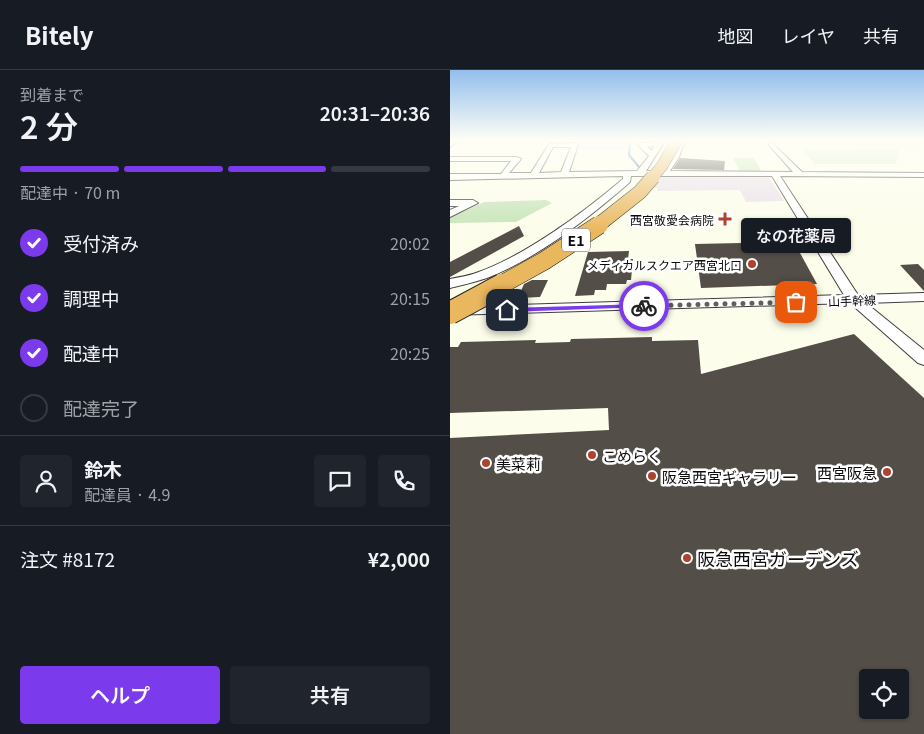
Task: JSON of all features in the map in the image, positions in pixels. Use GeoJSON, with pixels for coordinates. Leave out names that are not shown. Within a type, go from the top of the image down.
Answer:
{"type":"FeatureCollection","features":[{"type":"Feature","properties":{"kind":"highway","name":"E1"},"geometry":{"type":"LineString","coordinates":[[450,302],[540,252],[611,205],[634,187],[649,171]]}},
{"type":"Feature","properties":{"kind":"highway","name":"E1"},"geometry":{"type":"LineString","coordinates":[[450,312],[531,269],[608,218],[645,188],[660,171]]}},
{"type":"Feature","properties":{"kind":"street"},"geometry":{"type":"LineString","coordinates":[[503,176],[507,171]]}},
{"type":"Feature","properties":{"kind":"street"},"geometry":{"type":"LineString","coordinates":[[534,175],[536,171]]}},
{"type":"Feature","properties":{"kind":"street"},"geometry":{"type":"LineString","coordinates":[[564,175],[566,171]]}},
{"type":"Feature","properties":{"kind":"street"},"geometry":{"type":"LineString","coordinates":[[450,284],[486,273],[542,242],[605,200],[636,171]]}},
{"type":"Feature","properties":{"kind":"street"},"geometry":{"type":"LineString","coordinates":[[797,171],[801,175]]}},
{"type":"Feature","properties":{"kind":"street"},"geometry":{"type":"LineString","coordinates":[[450,177],[664,173],[924,175]]}},
{"type":"Feature","properties":{"kind":"street"},"geometry":{"type":"LineString","coordinates":[[775,175],[854,300],[924,359]]}},
{"type":"Feature","properties":{"kind":"street"},"geometry":{"type":"LineString","coordinates":[[456,192],[473,176]]}},
{"type":"Feature","properties":{"kind":"street"},"geometry":{"type":"LineString","coordinates":[[450,203],[473,203],[450,214]]}},
{"type":"Feature","properties":{"kind":"street","name":"山手幹線"},"geometry":{"type":"LineString","coordinates":[[450,312],[924,297]]}},
{"type":"Feature","properties":{"kind":"shaded area"},"geometry":{"type":"Polygon","coordinates":[[[663,175],[762,176],[769,178],[784,201],[746,202],[740,190],[657,191],[658,188],[652,188],[663,175]]]}},
{"type":"Feature","properties":{"kind":"green space"},"geometry":{"type":"Polygon","coordinates":[[[546,200],[552,203],[516,222],[450,223],[450,218],[484,202],[546,200]]]}},
{"type":"Feature","properties":{"kind":"building"},"geometry":{"type":"Polygon","coordinates":[[[519,226],[524,236],[450,277],[450,262],[519,226]]]}},
{"type":"Feature","properties":{"kind":"building","name":"メディカルスクエア西宮北口"},"geometry":{"type":"Polygon","coordinates":[[[794,242],[817,284],[701,288],[695,244],[794,242]]]}},
{"type":"Feature","properties":{"kind":"building"},"geometry":{"type":"Polygon","coordinates":[[[629,251],[628,259],[633,259],[631,280],[627,280],[626,284],[607,284],[606,290],[595,290],[594,295],[575,296],[588,252],[629,251]]]}},
{"type":"Feature","properties":{"kind":"building"},"geometry":{"type":"Polygon","coordinates":[[[918,264],[924,270],[924,291],[900,265],[918,264]]]}},
{"type":"Feature","properties":{"kind":"building"},"geometry":{"type":"Polygon","coordinates":[[[532,280],[548,280],[540,297],[518,298],[524,284],[532,280]]]}},
{"type":"Feature","properties":{"kind":"building","name":"阪急西宮ガーデンズ"},"geometry":{"type":"Polygon","coordinates":[[[854,334],[924,398],[924,734],[450,734],[450,438],[609,430],[608,408],[450,413],[450,347],[458,347],[461,342],[536,340],[535,343],[570,342],[571,339],[652,337],[652,341],[698,340],[701,374],[854,334]]]}},
{"type":"Feature","properties":{"kind":"way so far"},"geometry":{"type":"LineString","coordinates":[[644,306],[796,302]]}},
{"type":"Feature","properties":{"kind":"place","name":"西宮敬愛会病院"},"geometry":{"type":"Point","coordinates":[725,219]}},
{"type":"Feature","properties":{"kind":"place","name":"メディカルスクエア西宮北口"},"geometry":{"type":"Point","coordinates":[752,264]}},
{"type":"Feature","properties":{"kind":"place","name":"なの花薬局"},"geometry":{"type":"Point","coordinates":[796,302]}},
{"type":"Feature","properties":{"kind":"place","name":"こめらく"},"geometry":{"type":"Point","coordinates":[592,455]}},
{"type":"Feature","properties":{"kind":"place","name":"美菜莉"},"geometry":{"type":"Point","coordinates":[486,463]}},
{"type":"Feature","properties":{"kind":"place","name":"西宮阪急"},"geometry":{"type":"Point","coordinates":[887,472]}},
{"type":"Feature","properties":{"kind":"place","name":"阪急西宮ギャラリー"},"geometry":{"type":"Point","coordinates":[652,476]}},
{"type":"Feature","properties":{"kind":"place","name":"阪急西宮ガーデンズ"},"geometry":{"type":"Point","coordinates":[687,558]}},
{"type":"Feature","properties":{"kind":"route"},"geometry":{"type":"LineString","coordinates":[[507,310],[644,306]]}}]}
